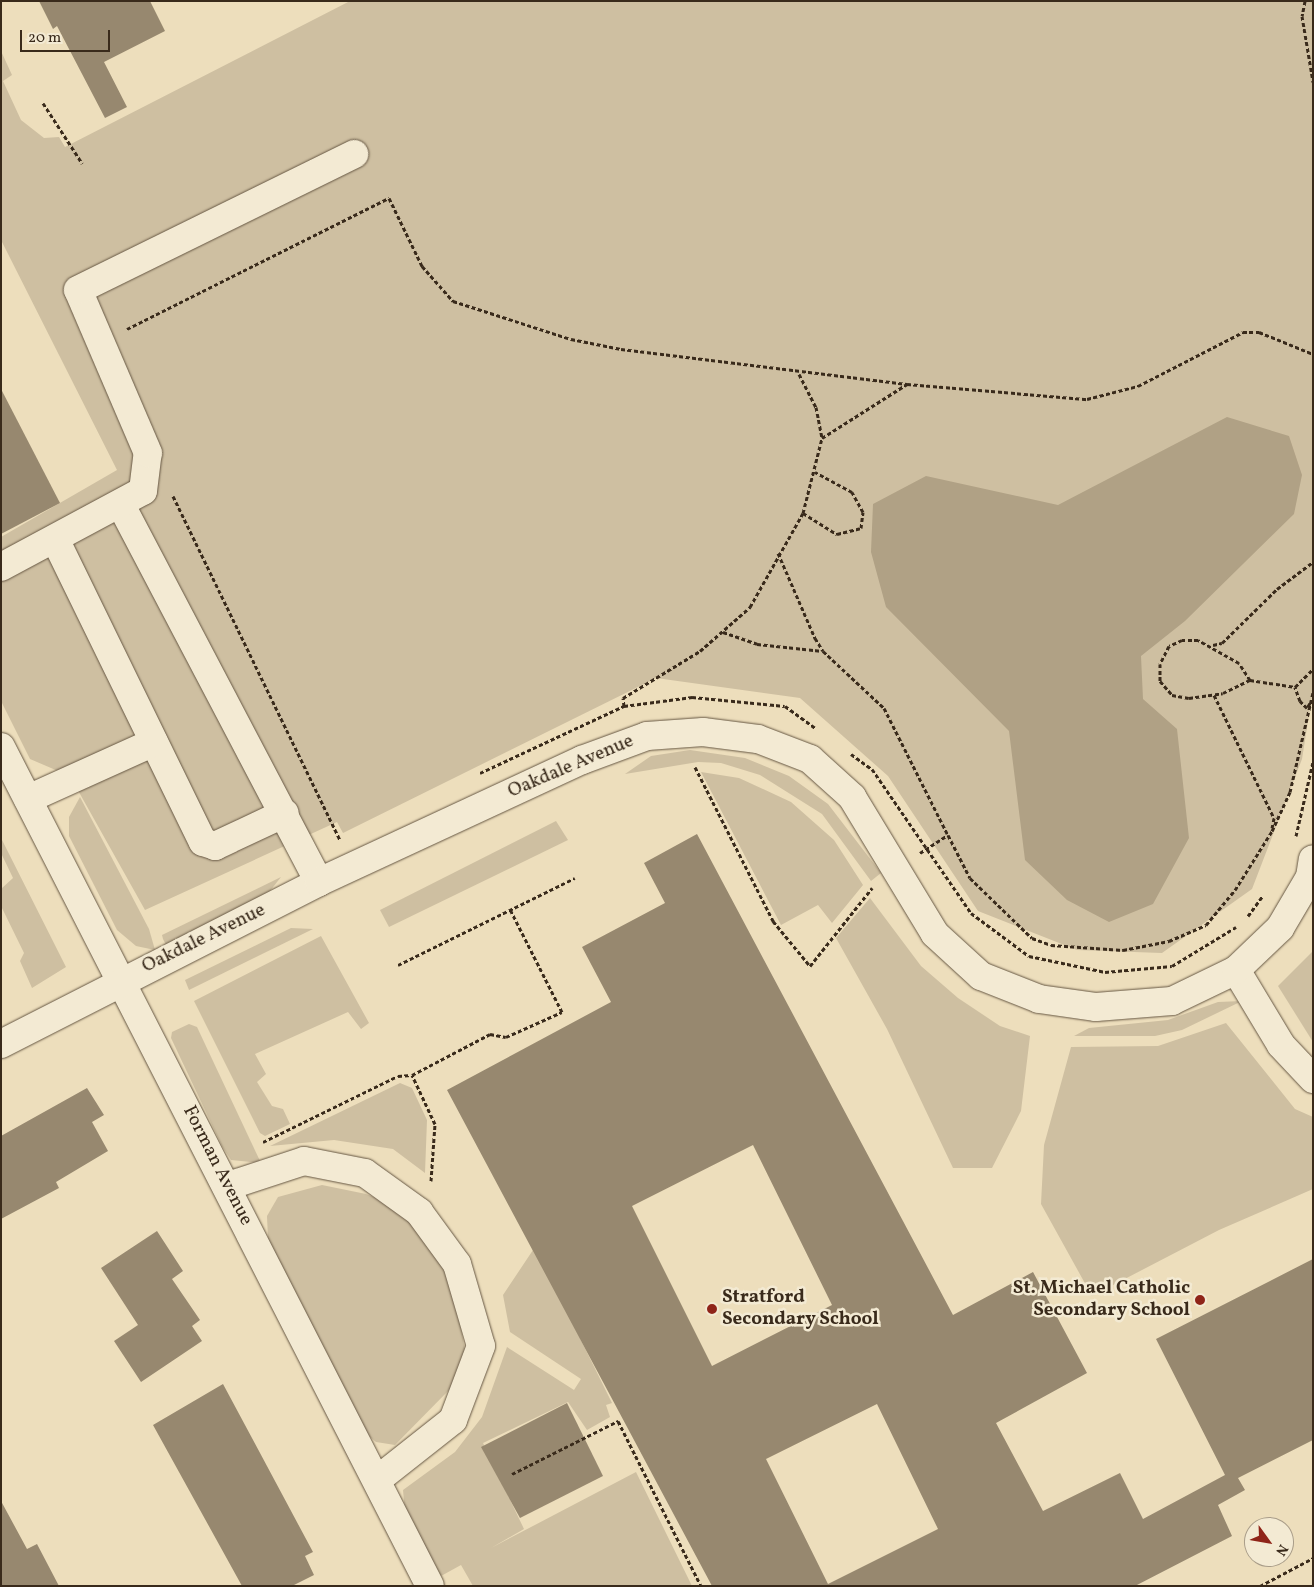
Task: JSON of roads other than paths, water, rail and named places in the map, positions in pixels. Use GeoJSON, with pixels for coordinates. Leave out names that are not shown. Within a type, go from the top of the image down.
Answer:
{"type":"FeatureCollection","features":[{"type":"Feature","properties":{"kind":"street"},"geometry":{"type":"LineString","coordinates":[[1,568],[143,491],[148,453],[78,290],[354,154]]}},
{"type":"Feature","properties":{"kind":"street"},"geometry":{"type":"LineString","coordinates":[[121,504],[285,813],[319,882]]}},
{"type":"Feature","properties":{"kind":"street"},"geometry":{"type":"LineString","coordinates":[[55,539],[203,842],[215,846],[285,813]]}},
{"type":"Feature","properties":{"kind":"street","name":"Oakdale Avenue"},"geometry":{"type":"LineString","coordinates":[[1,1044],[120,980],[319,882],[621,743],[704,732],[758,739],[810,759],[852,796],[935,934],[981,976],[1039,999],[1096,1008],[1172,1000],[1236,970],[1280,928],[1310,877],[1303,853]]}},
{"type":"Feature","properties":{"kind":"street"},"geometry":{"type":"LineString","coordinates":[[28,799],[154,742]]}},
{"type":"Feature","properties":{"kind":"street","name":"Forman Avenue"},"geometry":{"type":"LineString","coordinates":[[1,747],[228,1186],[430,1586]]}},
{"type":"Feature","properties":{"kind":"street"},"geometry":{"type":"LineString","coordinates":[[1236,970],[1281,1045],[1313,1079]]}},
{"type":"Feature","properties":{"kind":"street"},"geometry":{"type":"LineString","coordinates":[[228,1186],[304,1161],[365,1173],[420,1212],[457,1264],[481,1346],[453,1420],[377,1480]]}},
{"type":"Feature","properties":{"kind":"place","name":"St. Michael Catholic Secondary School"},"geometry":{"type":"Point","coordinates":[1200,1300]}},
{"type":"Feature","properties":{"kind":"place","name":"Stratford Secondary School"},"geometry":{"type":"Point","coordinates":[712,1309]}}]}
